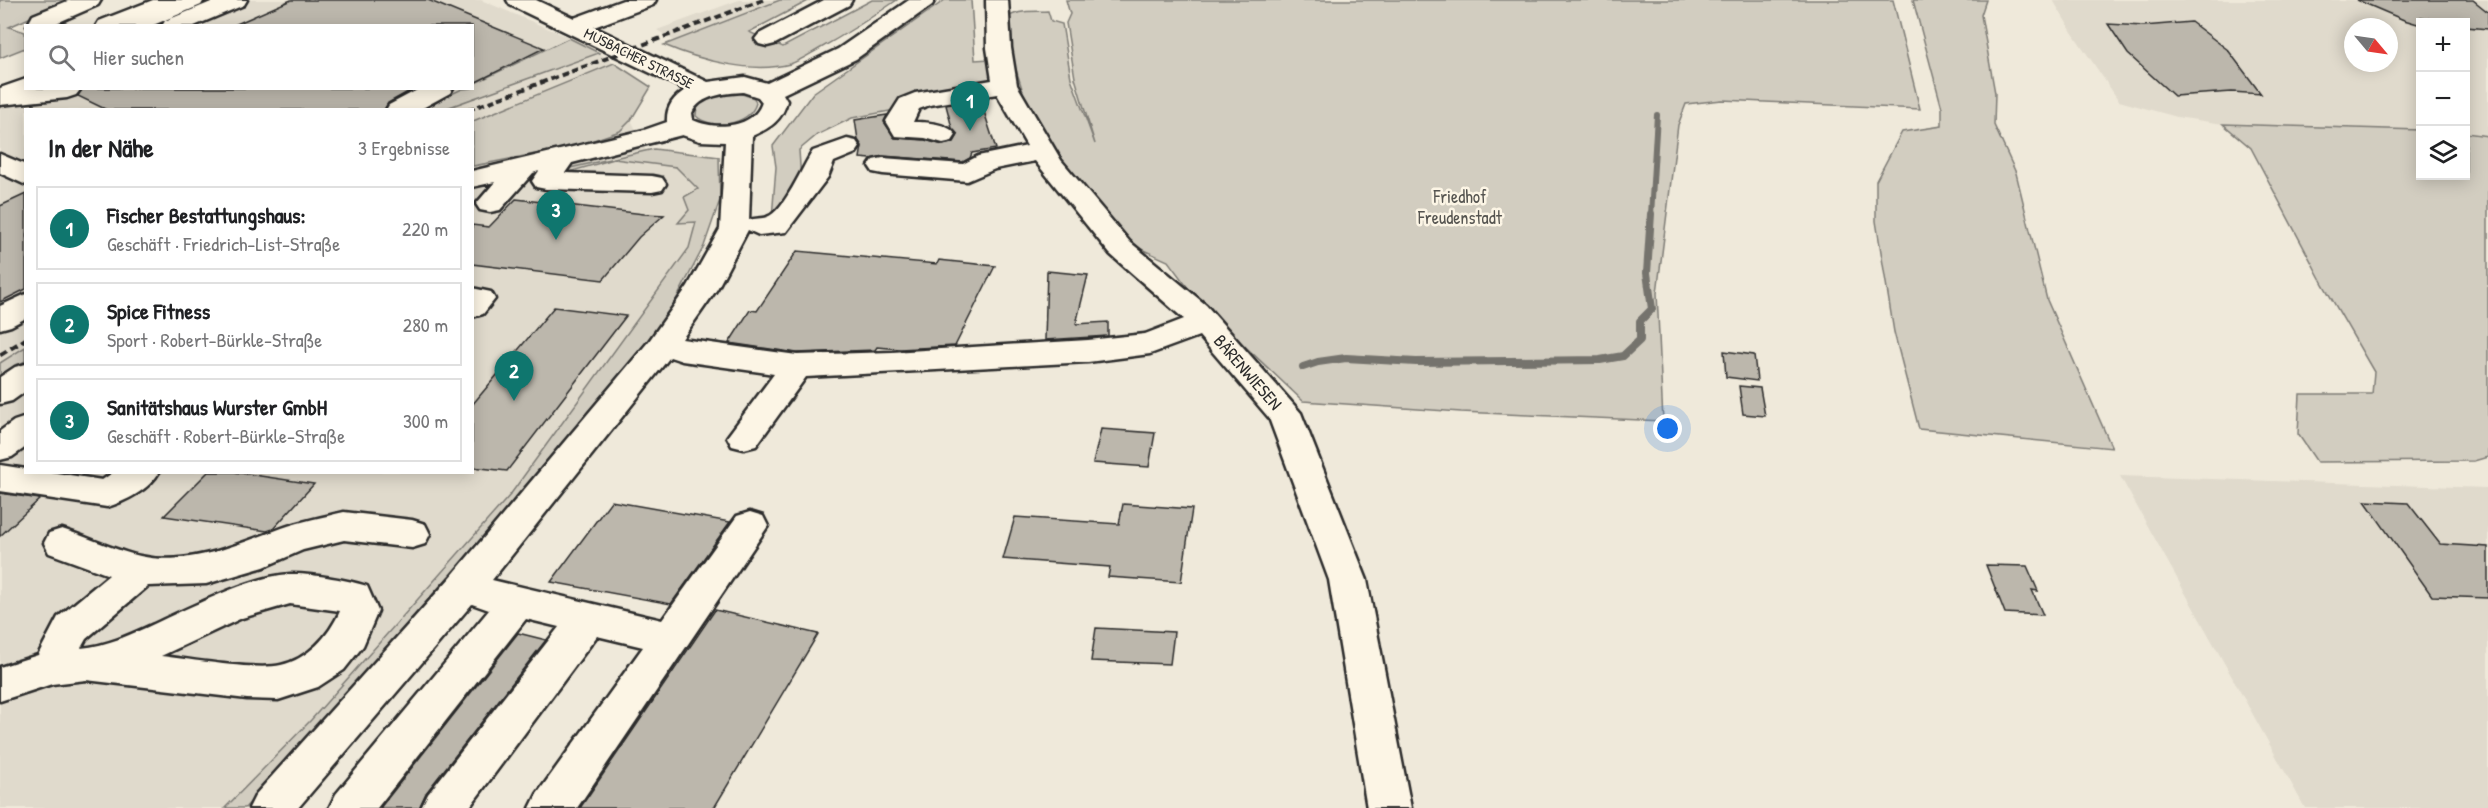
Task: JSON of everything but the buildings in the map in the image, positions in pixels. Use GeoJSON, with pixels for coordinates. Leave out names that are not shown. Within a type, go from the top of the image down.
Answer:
{"type":"FeatureCollection","features":[{"type":"Feature","properties":{"kind":"street"},"geometry":{"type":"LineString","coordinates":[[39,24],[41,20],[90,0]]}},
{"type":"Feature","properties":{"kind":"street"},"geometry":{"type":"LineString","coordinates":[[112,24],[173,0]]}},
{"type":"Feature","properties":{"kind":"street"},"geometry":{"type":"LineString","coordinates":[[135,24],[193,0]]}},
{"type":"Feature","properties":{"kind":"street"},"geometry":{"type":"LineString","coordinates":[[178,24],[236,0]]}},
{"type":"Feature","properties":{"kind":"street","name":"MUSBACHER STRASSE"},"geometry":{"type":"LineString","coordinates":[[518,0],[684,78],[705,91]]}},
{"type":"Feature","properties":{"kind":"street","name":"MUSBACHER STRASSE"},"geometry":{"type":"LineString","coordinates":[[573,26],[645,0]]}},
{"type":"Feature","properties":{"kind":"street"},"geometry":{"type":"LineString","coordinates":[[767,39],[841,0]]}},
{"type":"Feature","properties":{"kind":"street"},"geometry":{"type":"LineString","coordinates":[[770,92],[847,54],[924,0]]}},
{"type":"Feature","properties":{"kind":"street","name":"BÄRENWIESEN"},"geometry":{"type":"LineString","coordinates":[[997,0],[999,48],[1005,85],[1050,163],[1120,248],[1204,322],[1284,413],[1348,580],[1389,808]]}},
{"type":"Feature","properties":{"kind":"street"},"geometry":{"type":"LineString","coordinates":[[0,78],[24,69]]}},
{"type":"Feature","properties":{"kind":"street"},"geometry":{"type":"LineString","coordinates":[[745,84],[770,92],[775,98],[776,107],[770,116],[759,124],[739,132],[699,134],[682,126],[677,117],[680,108],[687,100],[705,91],[745,84]]}},
{"type":"Feature","properties":{"kind":"street"},"geometry":{"type":"LineString","coordinates":[[935,133],[924,98],[1005,85]]}},
{"type":"Feature","properties":{"kind":"street"},"geometry":{"type":"LineString","coordinates":[[0,97],[24,87]]}},
{"type":"Feature","properties":{"kind":"street"},"geometry":{"type":"LineString","coordinates":[[0,97],[67,90]]}},
{"type":"Feature","properties":{"kind":"street"},"geometry":{"type":"LineString","coordinates":[[402,108],[437,90]]}},
{"type":"Feature","properties":{"kind":"street"},"geometry":{"type":"LineString","coordinates":[[474,180],[652,136],[682,126]]}},
{"type":"Feature","properties":{"kind":"street"},"geometry":{"type":"LineString","coordinates":[[271,808],[463,589],[660,348],[702,289],[735,229],[739,132]]}},
{"type":"Feature","properties":{"kind":"street"},"geometry":{"type":"LineString","coordinates":[[759,226],[776,226],[814,177],[822,157],[847,147]]}},
{"type":"Feature","properties":{"kind":"street"},"geometry":{"type":"LineString","coordinates":[[883,166],[967,173],[988,162],[1042,150]]}},
{"type":"Feature","properties":{"kind":"street"},"geometry":{"type":"LineString","coordinates":[[563,157],[546,181],[652,184]]}},
{"type":"Feature","properties":{"kind":"street"},"geometry":{"type":"LineString","coordinates":[[0,162],[24,176]]}},
{"type":"Feature","properties":{"kind":"street"},"geometry":{"type":"LineString","coordinates":[[490,204],[523,167]]}},
{"type":"Feature","properties":{"kind":"street"},"geometry":{"type":"LineString","coordinates":[[0,319],[24,305]]}},
{"type":"Feature","properties":{"kind":"street"},"geometry":{"type":"LineString","coordinates":[[682,350],[797,366],[1108,349],[1150,344],[1204,322]]}},
{"type":"Feature","properties":{"kind":"street"},"geometry":{"type":"LineString","coordinates":[[744,437],[797,366]]}},
{"type":"Feature","properties":{"kind":"street"},"geometry":{"type":"LineString","coordinates":[[0,393],[24,376]]}},
{"type":"Feature","properties":{"kind":"street"},"geometry":{"type":"LineString","coordinates":[[0,448],[24,430]]}},
{"type":"Feature","properties":{"kind":"street"},"geometry":{"type":"LineString","coordinates":[[0,478],[107,494],[139,474]]}},
{"type":"Feature","properties":{"kind":"street"},"geometry":{"type":"LineString","coordinates":[[62,543],[140,571],[172,572],[206,569],[251,556],[295,537],[344,526],[412,534]]}},
{"type":"Feature","properties":{"kind":"street"},"geometry":{"type":"LineString","coordinates":[[552,808],[750,526]]}},
{"type":"Feature","properties":{"kind":"street"},"geometry":{"type":"LineString","coordinates":[[69,666],[72,628],[140,571]]}},
{"type":"Feature","properties":{"kind":"street"},"geometry":{"type":"LineString","coordinates":[[0,684],[69,666],[133,651],[229,607],[262,595],[290,590],[354,597],[359,611],[349,635],[330,658],[304,675],[278,683],[69,666]]}},
{"type":"Feature","properties":{"kind":"street"},"geometry":{"type":"LineString","coordinates":[[351,808],[502,598],[671,638]]}},
{"type":"Feature","properties":{"kind":"street"},"geometry":{"type":"LineString","coordinates":[[444,808],[588,618]]}},
{"type":"Feature","properties":{"kind":"shaded area"},"geometry":{"type":"Polygon","coordinates":[[[251,0],[481,0],[589,46],[651,87],[631,120],[651,160],[708,164],[697,249],[510,495],[311,720],[225,808],[0,808],[0,103],[32,90],[474,90],[474,24],[192,24],[251,0]]]}},
{"type":"Feature","properties":{"kind":"shaded area"},"geometry":{"type":"Polygon","coordinates":[[[739,0],[780,0],[674,41],[657,30],[739,0]]]}},
{"type":"Feature","properties":{"kind":"shaded area"},"geometry":{"type":"Polygon","coordinates":[[[2053,0],[2488,0],[2488,136],[2470,134],[2470,18],[2416,18],[2416,130],[2223,124],[2177,117],[2119,101],[2053,0]]]}},
{"type":"Feature","properties":{"kind":"shaded area"},"geometry":{"type":"Polygon","coordinates":[[[2120,476],[2488,488],[2488,808],[2305,808],[2120,476]]]}},
{"type":"Feature","properties":{"kind":"green space"},"geometry":{"type":"Polygon","coordinates":[[[0,0],[68,1],[9,27],[24,32],[24,48],[0,58],[0,0]]]}},
{"type":"Feature","properties":{"kind":"green space"},"geometry":{"type":"Polygon","coordinates":[[[780,0],[810,0],[749,32],[783,47],[872,0],[897,0],[839,38],[801,59],[775,67],[726,64],[693,56],[664,45],[780,0]]]}},
{"type":"Feature","properties":{"kind":"green space"},"geometry":{"type":"Polygon","coordinates":[[[945,0],[971,0],[975,60],[990,59],[994,82],[895,110],[852,118],[817,135],[799,150],[801,181],[772,218],[776,167],[773,146],[813,93],[945,0]]]}},
{"type":"Feature","properties":{"kind":"green space","name":"Friedhof Freudenstadt"},"geometry":{"type":"Polygon","coordinates":[[[1066,0],[1893,0],[1920,109],[1722,100],[1686,104],[1678,125],[1657,293],[1663,421],[1461,412],[1303,401],[1200,304],[1168,261],[1130,244],[1068,169],[1026,101],[1009,48],[1005,20],[1014,14],[1048,11],[1051,21],[1062,24],[1071,78],[1095,144],[1075,78],[1066,23],[1070,14],[1066,0]]]}},
{"type":"Feature","properties":{"kind":"green space"},"geometry":{"type":"Polygon","coordinates":[[[1913,0],[1986,0],[1981,15],[1995,93],[1994,125],[2016,173],[2047,300],[2112,448],[1919,429],[1894,332],[1876,221],[1876,181],[1902,132],[1942,126],[1942,108],[1913,0]]]}},
{"type":"Feature","properties":{"kind":"green space"},"geometry":{"type":"Polygon","coordinates":[[[569,38],[599,53],[447,108],[422,108],[460,90],[474,90],[474,84],[569,38]]]}},
{"type":"Feature","properties":{"kind":"green space"},"geometry":{"type":"Polygon","coordinates":[[[614,63],[651,87],[631,120],[620,131],[576,146],[474,166],[474,121],[614,63]]]}},
{"type":"Feature","properties":{"kind":"green space"},"geometry":{"type":"Polygon","coordinates":[[[736,92],[754,98],[756,103],[746,117],[720,124],[711,123],[696,116],[700,104],[710,97],[736,92]]]}},
{"type":"Feature","properties":{"kind":"green space"},"geometry":{"type":"Polygon","coordinates":[[[2223,124],[2416,130],[2416,180],[2470,180],[2470,134],[2488,136],[2488,457],[2474,461],[2317,462],[2298,434],[2300,394],[2372,394],[2374,372],[2323,284],[2251,148],[2223,124]]]}},
{"type":"Feature","properties":{"kind":"green space"},"geometry":{"type":"Polygon","coordinates":[[[654,149],[719,157],[720,200],[704,246],[667,317],[506,511],[245,808],[225,808],[311,720],[510,495],[689,248],[696,222],[678,223],[689,210],[684,197],[698,189],[676,167],[614,159],[569,172],[570,168],[654,149]]]}},
{"type":"Feature","properties":{"kind":"green space"},"geometry":{"type":"Polygon","coordinates":[[[24,348],[24,362],[0,377],[0,363],[24,348]]]}},
{"type":"Feature","properties":{"kind":"waterway"},"geometry":{"type":"LineString","coordinates":[[1651,215],[1657,115]]}},
{"type":"Feature","properties":{"kind":"waterway"},"geometry":{"type":"LineString","coordinates":[[1303,367],[1318,362],[1346,358],[1416,362],[1600,360],[1623,356],[1640,340],[1640,321],[1652,309],[1647,273],[1651,214]]}},
{"type":"Feature","properties":{"kind":"railway"},"geometry":{"type":"LineString","coordinates":[[473,108],[763,0]]}},
{"type":"Feature","properties":{"kind":"railway"},"geometry":{"type":"LineString","coordinates":[[0,355],[24,340]]}},
{"type":"Feature","properties":{"kind":"place","name":"Fischer Bestattungshaus:"},"geometry":{"type":"Point","coordinates":[970,131]}},
{"type":"Feature","properties":{"kind":"place","name":"Sanitätshaus Wurster GmbH"},"geometry":{"type":"Point","coordinates":[556,240]}},
{"type":"Feature","properties":{"kind":"place","name":"Spice Fitness"},"geometry":{"type":"Point","coordinates":[514,401]}}]}
